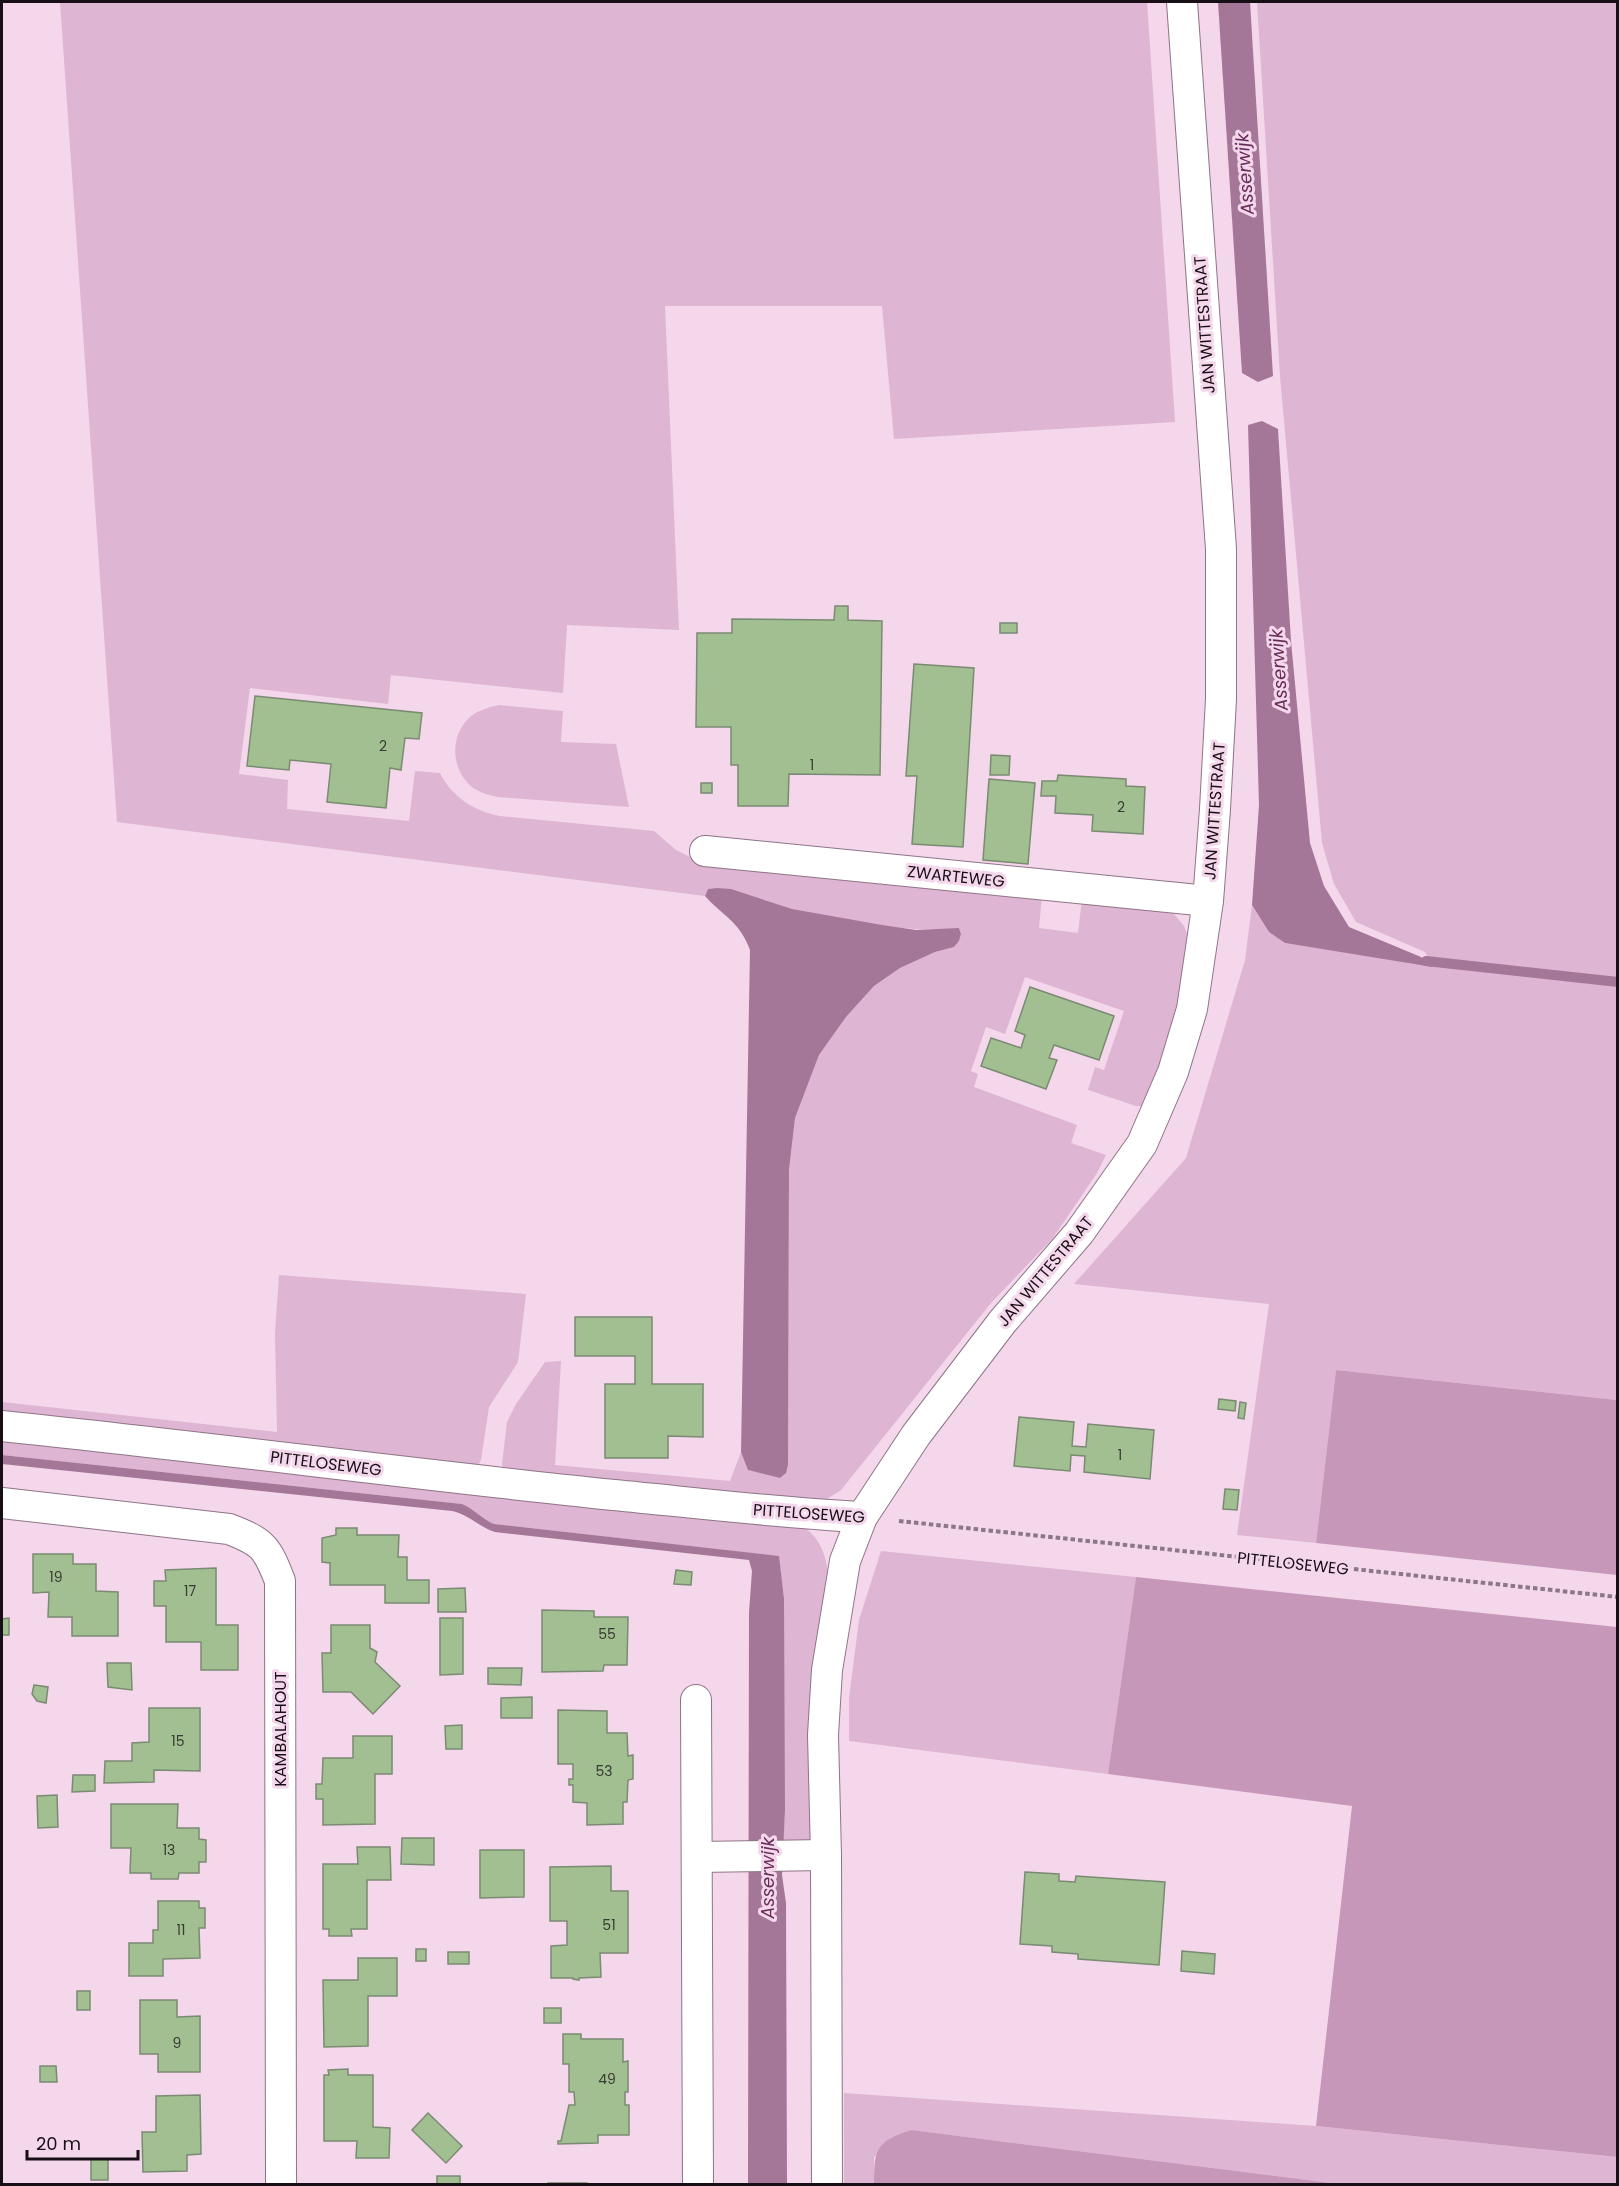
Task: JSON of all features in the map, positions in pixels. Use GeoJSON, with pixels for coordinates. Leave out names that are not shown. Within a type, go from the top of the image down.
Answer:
{"type":"FeatureCollection","features":[{"type":"Feature","properties":{"kind":"street","name":"JAN WITTESTRAAT"},"geometry":{"type":"LineString","coordinates":[[862,1517],[916,1435],[1003,1321],[1079,1233],[1142,1144],[1173,1072],[1192,1009],[1208,901],[1215,809],[1221,699],[1221,549],[1182,2]]}},
{"type":"Feature","properties":{"kind":"street","name":"ZWARTEWEG"},"geometry":{"type":"LineString","coordinates":[[705,850],[1208,901]]}},
{"type":"Feature","properties":{"kind":"street","name":"PITTELOSEWEG"},"geometry":{"type":"LineString","coordinates":[[2,1426],[488,1482],[796,1513],[862,1517]]}},
{"type":"Feature","properties":{"kind":"street","name":"KAMBALAHOUT"},"geometry":{"type":"LineString","coordinates":[[2,1503],[230,1529],[255,1539],[271,1557],[280,1581],[280,2184]]}},
{"type":"Feature","properties":{"kind":"street"},"geometry":{"type":"LineString","coordinates":[[827,2184],[813,1856],[827,1670],[845,1561],[862,1517]]}},
{"type":"Feature","properties":{"kind":"street"},"geometry":{"type":"LineString","coordinates":[[696,1700],[698,2184]]}},
{"type":"Feature","properties":{"kind":"street"},"geometry":{"type":"LineString","coordinates":[[697,1857],[813,1856]]}},
{"type":"Feature","properties":{"kind":"path","name":"PITTELOSEWEG"},"geometry":{"type":"LineString","coordinates":[[862,1517],[1617,1597]]}},
{"type":"Feature","properties":{"kind":"shaded area"},"geometry":{"type":"Polygon","coordinates":[[[60,2],[1147,2],[1175,422],[894,439],[882,306],[665,306],[679,630],[567,625],[563,693],[391,675],[388,704],[250,688],[239,774],[288,780],[287,809],[409,821],[415,771],[440,773],[457,796],[481,811],[500,816],[654,831],[676,850],[696,860],[1042,895],[1039,928],[1078,933],[1082,899],[1163,907],[1175,915],[1184,926],[1188,937],[1187,957],[1170,1042],[1143,1106],[1136,1106],[1088,1090],[1095,1067],[1104,1070],[1124,1011],[1025,977],[1005,1034],[986,1027],[971,1071],[978,1074],[974,1087],[1077,1125],[1071,1143],[1106,1155],[1097,1173],[1053,1238],[991,1303],[841,1490],[822,1502],[504,1472],[502,1464],[507,1422],[516,1404],[545,1362],[561,1361],[555,1465],[730,1481],[741,1452],[749,1470],[780,1478],[785,1473],[788,1465],[789,1170],[795,1118],[819,1055],[846,1017],[874,986],[900,968],[935,952],[954,947],[961,934],[959,928],[897,928],[854,921],[792,909],[729,890],[708,889],[705,896],[117,822],[60,2]]]}},
{"type":"Feature","properties":{"kind":"shaded area"},"geometry":{"type":"Polygon","coordinates":[[[1257,2],[1617,2],[1617,1400],[1336,1370],[1316,1543],[1237,1535],[1269,1304],[1074,1284],[1186,1158],[1245,960],[1252,905],[1269,932],[1285,943],[1433,966],[1425,952],[1356,922],[1334,884],[1322,843],[1280,376],[1257,2]]]}},
{"type":"Feature","properties":{"kind":"shaded area"},"geometry":{"type":"Polygon","coordinates":[[[498,705],[563,711],[561,742],[616,744],[629,807],[498,797],[472,787],[460,772],[457,763],[455,754],[458,735],[471,716],[498,705]]]}},
{"type":"Feature","properties":{"kind":"shaded area"},"geometry":{"type":"Polygon","coordinates":[[[279,1275],[526,1294],[518,1362],[489,1407],[481,1460],[478,1466],[2,1418],[2,1402],[277,1432],[275,1333],[279,1275]]]}},
{"type":"Feature","properties":{"kind":"shaded area"},"geometry":{"type":"Polygon","coordinates":[[[1336,1370],[1617,1400],[1617,1575],[1316,1543],[1336,1370]]]}},
{"type":"Feature","properties":{"kind":"shaded area"},"geometry":{"type":"Polygon","coordinates":[[[2,1434],[801,1525],[817,1540],[828,1574],[811,1839],[783,1844],[785,1810],[778,1556],[494,1524],[462,1504],[2,1455],[2,1434]]]}},
{"type":"Feature","properties":{"kind":"shaded area"},"geometry":{"type":"Polygon","coordinates":[[[881,1551],[1136,1577],[1108,1774],[849,1741],[849,1698],[859,1620],[881,1551]]]}},
{"type":"Feature","properties":{"kind":"shaded area"},"geometry":{"type":"Polygon","coordinates":[[[1136,1577],[1617,1627],[1617,2157],[1316,2126],[1352,1806],[1108,1774],[1136,1577]]]}},
{"type":"Feature","properties":{"kind":"shaded area"},"geometry":{"type":"Polygon","coordinates":[[[844,2093],[1316,2126],[1617,2157],[1617,2184],[1339,2184],[912,2130],[874,2157],[874,2184],[844,2184],[844,2093]]]}},
{"type":"Feature","properties":{"kind":"shaded area"},"geometry":{"type":"Polygon","coordinates":[[[912,2130],[1339,2184],[874,2184],[875,2162],[879,2148],[891,2138],[912,2130]]]}},
{"type":"Feature","properties":{"kind":"water","name":"Asserwijk"},"geometry":{"type":"Polygon","coordinates":[[[1218,2],[1250,2],[1273,376],[1258,382],[1242,373],[1218,2]]]}},
{"type":"Feature","properties":{"kind":"water","name":"Asserwijk"},"geometry":{"type":"Polygon","coordinates":[[[1262,421],[1278,429],[1291,641],[1310,843],[1324,886],[1349,927],[1421,957],[1433,967],[1285,943],[1269,932],[1252,905],[1259,805],[1248,425],[1262,421]]]}},
{"type":"Feature","properties":{"kind":"water"},"geometry":{"type":"Polygon","coordinates":[[[708,889],[731,889],[792,909],[916,930],[959,928],[961,934],[954,947],[935,952],[900,968],[874,986],[846,1017],[819,1055],[795,1118],[789,1170],[788,1465],[786,1473],[780,1478],[748,1470],[741,1452],[750,950],[736,926],[705,896],[708,889]]]}},
{"type":"Feature","properties":{"kind":"water","name":"Asserwijk"},"geometry":{"type":"Polygon","coordinates":[[[2,1455],[462,1504],[494,1524],[779,1556],[784,1599],[785,1810],[782,1875],[786,1903],[787,2184],[748,2184],[749,1613],[752,1571],[749,1560],[495,1532],[452,1511],[2,1464],[2,1455]]]}},
{"type":"Feature","properties":{"kind":"building"},"geometry":{"type":"Polygon","coordinates":[[[835,606],[848,606],[848,620],[882,621],[880,775],[789,774],[788,806],[738,806],[738,765],[731,765],[731,727],[696,727],[697,633],[732,633],[732,619],[834,620],[835,606]]]}},
{"type":"Feature","properties":{"kind":"building"},"geometry":{"type":"Polygon","coordinates":[[[1000,623],[1017,623],[1017,633],[1000,633],[1000,623]]]}},
{"type":"Feature","properties":{"kind":"building"},"geometry":{"type":"Polygon","coordinates":[[[914,664],[974,668],[963,847],[912,844],[917,776],[906,776],[914,664]]]}},
{"type":"Feature","properties":{"kind":"building"},"geometry":{"type":"Polygon","coordinates":[[[255,696],[422,713],[419,739],[405,738],[401,770],[390,768],[386,808],[327,802],[331,764],[290,760],[289,770],[247,766],[255,696]]]}},
{"type":"Feature","properties":{"kind":"building"},"geometry":{"type":"Polygon","coordinates":[[[991,755],[1010,756],[1009,775],[990,775],[991,755]]]}},
{"type":"Feature","properties":{"kind":"building"},"geometry":{"type":"Polygon","coordinates":[[[1058,775],[1126,779],[1126,786],[1145,787],[1143,834],[1092,831],[1093,815],[1055,813],[1056,796],[1041,796],[1042,781],[1057,781],[1058,775]]]}},
{"type":"Feature","properties":{"kind":"building"},"geometry":{"type":"Polygon","coordinates":[[[989,779],[1035,783],[1028,864],[983,860],[989,779]]]}},
{"type":"Feature","properties":{"kind":"building"},"geometry":{"type":"Polygon","coordinates":[[[701,783],[712,783],[712,793],[701,793],[701,783]]]}},
{"type":"Feature","properties":{"kind":"building"},"geometry":{"type":"Polygon","coordinates":[[[1030,987],[1114,1016],[1099,1060],[1054,1045],[1049,1058],[1057,1060],[1046,1089],[981,1066],[991,1038],[1021,1048],[1025,1035],[1015,1031],[1030,987]]]}},
{"type":"Feature","properties":{"kind":"building"},"geometry":{"type":"Polygon","coordinates":[[[575,1317],[652,1317],[652,1384],[703,1384],[703,1437],[668,1436],[668,1458],[605,1458],[605,1384],[635,1384],[635,1356],[575,1356],[575,1317]]]}},
{"type":"Feature","properties":{"kind":"building"},"geometry":{"type":"Polygon","coordinates":[[[1219,1399],[1236,1401],[1235,1411],[1218,1409],[1219,1399]]]}},
{"type":"Feature","properties":{"kind":"building"},"geometry":{"type":"Polygon","coordinates":[[[1240,1402],[1246,1403],[1244,1419],[1238,1418],[1240,1402]]]}},
{"type":"Feature","properties":{"kind":"building"},"geometry":{"type":"Polygon","coordinates":[[[1019,1417],[1074,1422],[1072,1446],[1086,1447],[1088,1424],[1154,1430],[1150,1479],[1084,1472],[1085,1456],[1071,1455],[1070,1471],[1014,1466],[1019,1417]]]}},
{"type":"Feature","properties":{"kind":"building"},"geometry":{"type":"Polygon","coordinates":[[[1225,1489],[1239,1490],[1237,1510],[1223,1509],[1225,1489]]]}},
{"type":"Feature","properties":{"kind":"building"},"geometry":{"type":"Polygon","coordinates":[[[336,1528],[357,1528],[357,1535],[399,1535],[398,1557],[407,1557],[407,1580],[429,1580],[429,1603],[385,1603],[385,1585],[330,1585],[330,1563],[322,1562],[322,1538],[336,1535],[336,1528]]]}},
{"type":"Feature","properties":{"kind":"building"},"geometry":{"type":"Polygon","coordinates":[[[33,1554],[73,1554],[73,1564],[96,1564],[96,1591],[118,1592],[118,1636],[72,1636],[72,1617],[48,1617],[49,1592],[33,1593],[33,1554]]]}},
{"type":"Feature","properties":{"kind":"building"},"geometry":{"type":"Polygon","coordinates":[[[216,1568],[216,1625],[238,1625],[238,1670],[201,1670],[201,1642],[166,1642],[166,1606],[154,1606],[154,1581],[166,1581],[165,1570],[216,1568]]]}},
{"type":"Feature","properties":{"kind":"building"},"geometry":{"type":"Polygon","coordinates":[[[676,1570],[692,1572],[691,1585],[674,1584],[676,1570]]]}},
{"type":"Feature","properties":{"kind":"building"},"geometry":{"type":"Polygon","coordinates":[[[465,1588],[466,1612],[438,1612],[438,1589],[465,1588]]]}},
{"type":"Feature","properties":{"kind":"building"},"geometry":{"type":"Polygon","coordinates":[[[542,1610],[594,1611],[594,1617],[628,1617],[627,1665],[604,1665],[603,1671],[542,1672],[542,1610]]]}},
{"type":"Feature","properties":{"kind":"building"},"geometry":{"type":"Polygon","coordinates":[[[9,1618],[9,1635],[2,1635],[2,1619],[9,1618]]]}},
{"type":"Feature","properties":{"kind":"building"},"geometry":{"type":"Polygon","coordinates":[[[440,1618],[463,1618],[463,1674],[440,1675],[440,1618]]]}},
{"type":"Feature","properties":{"kind":"building"},"geometry":{"type":"Polygon","coordinates":[[[331,1625],[370,1625],[370,1648],[377,1652],[375,1662],[400,1686],[373,1714],[351,1692],[323,1692],[322,1653],[331,1653],[331,1625]]]}},
{"type":"Feature","properties":{"kind":"building"},"geometry":{"type":"Polygon","coordinates":[[[107,1663],[131,1663],[132,1690],[108,1687],[107,1663]]]}},
{"type":"Feature","properties":{"kind":"building"},"geometry":{"type":"Polygon","coordinates":[[[488,1668],[522,1668],[521,1685],[488,1684],[488,1668]]]}},
{"type":"Feature","properties":{"kind":"building"},"geometry":{"type":"Polygon","coordinates":[[[34,1685],[48,1687],[46,1703],[37,1701],[32,1694],[34,1685]]]}},
{"type":"Feature","properties":{"kind":"building"},"geometry":{"type":"Polygon","coordinates":[[[532,1697],[532,1718],[501,1718],[501,1698],[532,1697]]]}},
{"type":"Feature","properties":{"kind":"building"},"geometry":{"type":"Polygon","coordinates":[[[149,1708],[200,1708],[200,1771],[154,1770],[154,1782],[104,1783],[105,1761],[132,1761],[132,1743],[149,1742],[149,1708]]]}},
{"type":"Feature","properties":{"kind":"building"},"geometry":{"type":"Polygon","coordinates":[[[558,1710],[607,1711],[607,1733],[627,1733],[628,1756],[633,1755],[633,1779],[628,1780],[627,1802],[623,1802],[623,1824],[587,1825],[587,1803],[573,1802],[573,1785],[569,1785],[569,1779],[573,1779],[573,1764],[558,1764],[558,1710]]]}},
{"type":"Feature","properties":{"kind":"building"},"geometry":{"type":"Polygon","coordinates":[[[462,1725],[462,1749],[446,1749],[445,1726],[462,1725]]]}},
{"type":"Feature","properties":{"kind":"building"},"geometry":{"type":"Polygon","coordinates":[[[353,1736],[392,1736],[392,1774],[375,1774],[375,1824],[323,1825],[323,1799],[316,1799],[316,1784],[322,1784],[323,1758],[353,1758],[353,1736]]]}},
{"type":"Feature","properties":{"kind":"building"},"geometry":{"type":"Polygon","coordinates":[[[73,1775],[95,1775],[95,1791],[72,1792],[73,1775]]]}},
{"type":"Feature","properties":{"kind":"building"},"geometry":{"type":"Polygon","coordinates":[[[57,1795],[58,1827],[38,1828],[37,1796],[57,1795]]]}},
{"type":"Feature","properties":{"kind":"building"},"geometry":{"type":"Polygon","coordinates":[[[111,1804],[178,1804],[177,1828],[199,1828],[199,1839],[206,1840],[206,1862],[199,1862],[199,1873],[179,1873],[178,1879],[151,1879],[151,1873],[130,1873],[131,1848],[111,1848],[111,1804]]]}},
{"type":"Feature","properties":{"kind":"building"},"geometry":{"type":"Polygon","coordinates":[[[402,1838],[434,1838],[434,1865],[401,1864],[402,1838]]]}},
{"type":"Feature","properties":{"kind":"building"},"geometry":{"type":"Polygon","coordinates":[[[357,1847],[390,1847],[391,1880],[367,1880],[367,1929],[351,1929],[352,1936],[329,1936],[329,1929],[323,1929],[323,1864],[358,1864],[357,1847]]]}},
{"type":"Feature","properties":{"kind":"building"},"geometry":{"type":"Polygon","coordinates":[[[480,1850],[524,1850],[524,1897],[480,1898],[480,1850]]]}},
{"type":"Feature","properties":{"kind":"building"},"geometry":{"type":"Polygon","coordinates":[[[611,1866],[611,1891],[628,1891],[628,1953],[600,1953],[601,1977],[579,1978],[579,1980],[551,1978],[551,1946],[567,1945],[567,1921],[550,1921],[550,1867],[611,1866]]]}},
{"type":"Feature","properties":{"kind":"building"},"geometry":{"type":"Polygon","coordinates":[[[1025,1872],[1059,1874],[1059,1881],[1075,1882],[1076,1876],[1165,1882],[1159,1965],[1078,1959],[1078,1954],[1052,1952],[1052,1946],[1020,1944],[1025,1872]]]}},
{"type":"Feature","properties":{"kind":"building"},"geometry":{"type":"Polygon","coordinates":[[[158,1901],[199,1901],[199,1908],[205,1908],[205,1928],[199,1928],[200,1958],[163,1959],[163,1976],[129,1976],[129,1943],[153,1943],[153,1930],[158,1930],[158,1901]]]}},
{"type":"Feature","properties":{"kind":"building"},"geometry":{"type":"Polygon","coordinates":[[[416,1949],[426,1949],[426,1961],[416,1961],[416,1949]]]}},
{"type":"Feature","properties":{"kind":"building"},"geometry":{"type":"Polygon","coordinates":[[[1182,1951],[1215,1954],[1214,1974],[1181,1971],[1182,1951]]]}},
{"type":"Feature","properties":{"kind":"building"},"geometry":{"type":"Polygon","coordinates":[[[448,1952],[469,1952],[469,1964],[448,1964],[448,1952]]]}},
{"type":"Feature","properties":{"kind":"building"},"geometry":{"type":"Polygon","coordinates":[[[358,1958],[397,1958],[397,1996],[368,1996],[368,2046],[324,2047],[323,1980],[358,1980],[358,1958]]]}},
{"type":"Feature","properties":{"kind":"building"},"geometry":{"type":"Polygon","coordinates":[[[77,1991],[90,1991],[90,2010],[77,2010],[77,1991]]]}},
{"type":"Feature","properties":{"kind":"building"},"geometry":{"type":"Polygon","coordinates":[[[140,2000],[177,2000],[177,2017],[200,2016],[200,2072],[158,2072],[158,2054],[140,2054],[140,2000]]]}},
{"type":"Feature","properties":{"kind":"building"},"geometry":{"type":"Polygon","coordinates":[[[544,2008],[561,2008],[561,2023],[544,2023],[544,2008]]]}},
{"type":"Feature","properties":{"kind":"building"},"geometry":{"type":"Polygon","coordinates":[[[563,2034],[581,2034],[581,2039],[623,2039],[623,2062],[628,2061],[628,2092],[625,2092],[625,2105],[629,2105],[629,2135],[598,2135],[598,2143],[558,2144],[558,2141],[561,2141],[569,2105],[575,2105],[574,2092],[569,2092],[569,2064],[563,2064],[563,2034]]]}},
{"type":"Feature","properties":{"kind":"building"},"geometry":{"type":"Polygon","coordinates":[[[40,2066],[56,2066],[57,2082],[40,2082],[40,2066]]]}},
{"type":"Feature","properties":{"kind":"building"},"geometry":{"type":"Polygon","coordinates":[[[348,2069],[348,2075],[373,2075],[373,2127],[390,2128],[389,2158],[356,2158],[357,2141],[324,2141],[324,2075],[329,2075],[328,2070],[348,2069]]]}},
{"type":"Feature","properties":{"kind":"building"},"geometry":{"type":"Polygon","coordinates":[[[200,2095],[201,2154],[187,2155],[187,2171],[143,2172],[142,2132],[156,2132],[156,2096],[200,2095]]]}},
{"type":"Feature","properties":{"kind":"building"},"geometry":{"type":"Polygon","coordinates":[[[428,2113],[462,2146],[446,2163],[412,2130],[428,2113]]]}},
{"type":"Feature","properties":{"kind":"building"},"geometry":{"type":"Polygon","coordinates":[[[91,2159],[108,2159],[108,2180],[91,2180],[91,2159]]]}},
{"type":"Feature","properties":{"kind":"building"},"geometry":{"type":"Polygon","coordinates":[[[437,2176],[460,2176],[460,2184],[437,2184],[437,2176]]]}},
{"type":"Feature","properties":{"kind":"building"},"geometry":{"type":"Polygon","coordinates":[[[587,2183],[587,2184],[548,2184],[587,2183]]]}},
{"type":"Feature","properties":{"kind":"waterway"},"geometry":{"type":"LineString","coordinates":[[1426,961],[1618,982]]}}]}
